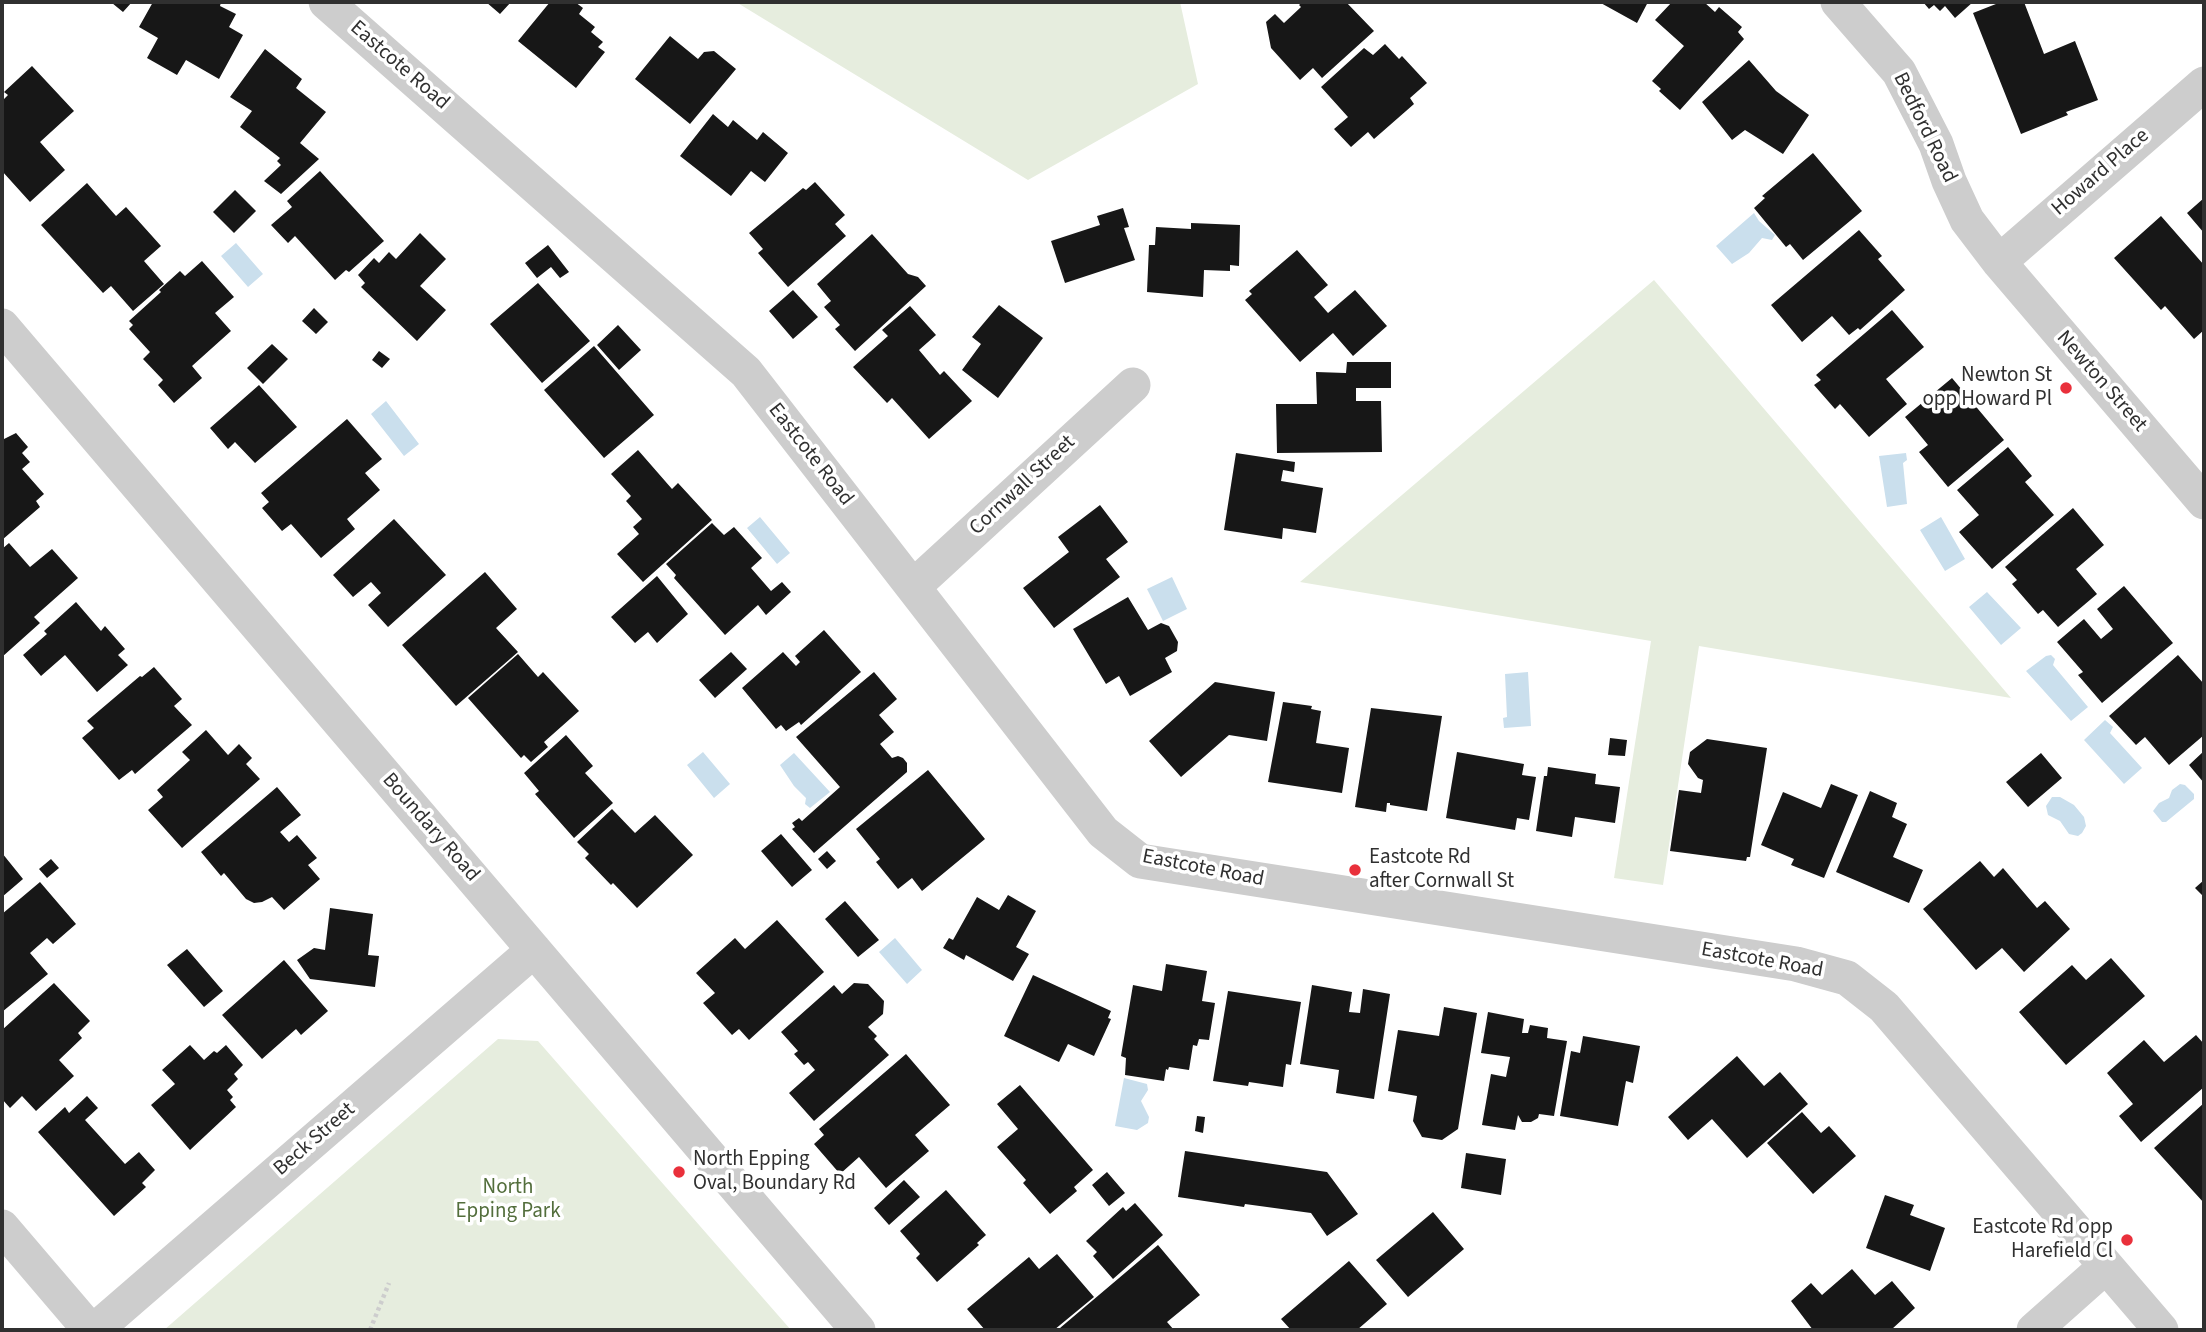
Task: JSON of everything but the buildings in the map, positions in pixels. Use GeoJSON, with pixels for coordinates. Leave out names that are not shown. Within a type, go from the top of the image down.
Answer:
{"type":"FeatureCollection","features":[{"type":"Feature","properties":{"kind":"street","name":"Eastcote Road"},"geometry":{"type":"LineString","coordinates":[[326,2],[746,372],[1103,832],[1140,861],[1796,964],[1847,978],[1884,1007],[2161,1330]]}},
{"type":"Feature","properties":{"kind":"street","name":"Bedford Road"},"geometry":{"type":"LineString","coordinates":[[1838,2],[1899,72],[1936,144],[1967,220],[1998,262]]}},
{"type":"Feature","properties":{"kind":"street","name":"Howard Place"},"geometry":{"type":"LineString","coordinates":[[1998,262],[2204,84]]}},
{"type":"Feature","properties":{"kind":"street","name":"Newton Street"},"geometry":{"type":"LineString","coordinates":[[1998,262],[2204,502]]}},
{"type":"Feature","properties":{"kind":"street","name":"Boundary Road"},"geometry":{"type":"LineString","coordinates":[[2,326],[858,1330]]}},
{"type":"Feature","properties":{"kind":"street","name":"Cornwall Street"},"geometry":{"type":"LineString","coordinates":[[913,587],[1133,385]]}},
{"type":"Feature","properties":{"kind":"street","name":"Beck Street"},"geometry":{"type":"LineString","coordinates":[[93,1330],[534,950]]}},
{"type":"Feature","properties":{"kind":"street"},"geometry":{"type":"LineString","coordinates":[[2,1227],[93,1330]]}},
{"type":"Feature","properties":{"kind":"street"},"geometry":{"type":"LineString","coordinates":[[2034,1330],[2105,1267]]}},
{"type":"Feature","properties":{"kind":"path"},"geometry":{"type":"LineString","coordinates":[[370,1330],[389,1283]]}},
{"type":"Feature","properties":{"kind":"green space"},"geometry":{"type":"Polygon","coordinates":[[[736,2],[1180,2],[1198,84],[1028,180],[736,2]]]}},
{"type":"Feature","properties":{"kind":"green space"},"geometry":{"type":"Polygon","coordinates":[[[1654,280],[2011,698],[1699,646],[1663,885],[1614,878],[1651,641],[1300,582],[1654,280]]]}},
{"type":"Feature","properties":{"kind":"green space","name":"North Epping Park"},"geometry":{"type":"Polygon","coordinates":[[[498,1039],[538,1041],[791,1330],[164,1330],[498,1039]]]}},
{"type":"Feature","properties":{"kind":"water"},"geometry":{"type":"Polygon","coordinates":[[[1754,213],[1775,235],[1772,240],[1762,238],[1749,253],[1732,264],[1716,246],[1754,213]]]}},
{"type":"Feature","properties":{"kind":"water"},"geometry":{"type":"Polygon","coordinates":[[[236,243],[263,274],[248,287],[221,256],[236,243]]]}},
{"type":"Feature","properties":{"kind":"water"},"geometry":{"type":"Polygon","coordinates":[[[386,401],[419,444],[404,456],[371,414],[386,401]]]}},
{"type":"Feature","properties":{"kind":"water"},"geometry":{"type":"Polygon","coordinates":[[[1906,453],[1907,460],[1903,463],[1907,504],[1887,507],[1879,456],[1906,453]]]}},
{"type":"Feature","properties":{"kind":"water"},"geometry":{"type":"Polygon","coordinates":[[[760,517],[790,553],[777,564],[747,528],[760,517]]]}},
{"type":"Feature","properties":{"kind":"water"},"geometry":{"type":"Polygon","coordinates":[[[1941,517],[1965,559],[1945,571],[1920,530],[1941,517]]]}},
{"type":"Feature","properties":{"kind":"water"},"geometry":{"type":"Polygon","coordinates":[[[1172,577],[1187,609],[1163,621],[1147,589],[1172,577]]]}},
{"type":"Feature","properties":{"kind":"water"},"geometry":{"type":"Polygon","coordinates":[[[1987,592],[2021,628],[2001,645],[1969,607],[1987,592]]]}},
{"type":"Feature","properties":{"kind":"water"},"geometry":{"type":"Polygon","coordinates":[[[2051,655],[2055,659],[2053,665],[2088,707],[2071,721],[2026,671],[2051,655]]]}},
{"type":"Feature","properties":{"kind":"water"},"geometry":{"type":"Polygon","coordinates":[[[1528,672],[1531,726],[1504,728],[1503,718],[1507,717],[1505,674],[1528,672]]]}},
{"type":"Feature","properties":{"kind":"water"},"geometry":{"type":"Polygon","coordinates":[[[2105,720],[2113,727],[2110,733],[2142,768],[2124,784],[2084,740],[2105,720]]]}},
{"type":"Feature","properties":{"kind":"water"},"geometry":{"type":"Polygon","coordinates":[[[703,752],[730,784],[714,798],[687,765],[703,752]]]}},
{"type":"Feature","properties":{"kind":"water"},"geometry":{"type":"Polygon","coordinates":[[[794,753],[830,792],[810,808],[805,804],[806,798],[780,765],[794,753]]]}},
{"type":"Feature","properties":{"kind":"water"},"geometry":{"type":"Polygon","coordinates":[[[2180,784],[2194,794],[2194,799],[2166,822],[2162,822],[2153,811],[2159,803],[2169,798],[2172,790],[2180,784]]]}},
{"type":"Feature","properties":{"kind":"water"},"geometry":{"type":"Polygon","coordinates":[[[2052,797],[2060,797],[2074,805],[2084,817],[2086,826],[2078,836],[2069,834],[2060,821],[2048,815],[2046,806],[2052,797]]]}},
{"type":"Feature","properties":{"kind":"water"},"geometry":{"type":"Polygon","coordinates":[[[895,938],[922,970],[907,984],[879,952],[895,938]]]}},
{"type":"Feature","properties":{"kind":"water"},"geometry":{"type":"Polygon","coordinates":[[[1124,1078],[1147,1084],[1148,1090],[1141,1101],[1149,1117],[1148,1123],[1137,1130],[1115,1126],[1124,1078]]]}},
{"type":"Feature","properties":{"kind":"place","name":"Newton St opp Howard Pl"},"geometry":{"type":"Point","coordinates":[2066,388]}},
{"type":"Feature","properties":{"kind":"place","name":"Eastcote Rd after Cornwall St"},"geometry":{"type":"Point","coordinates":[1355,870]}},
{"type":"Feature","properties":{"kind":"place","name":"North Epping Oval, Boundary Rd"},"geometry":{"type":"Point","coordinates":[679,1172]}},
{"type":"Feature","properties":{"kind":"place","name":"Eastcote Rd opp Harefield Cl"},"geometry":{"type":"Point","coordinates":[2127,1240]}}]}
